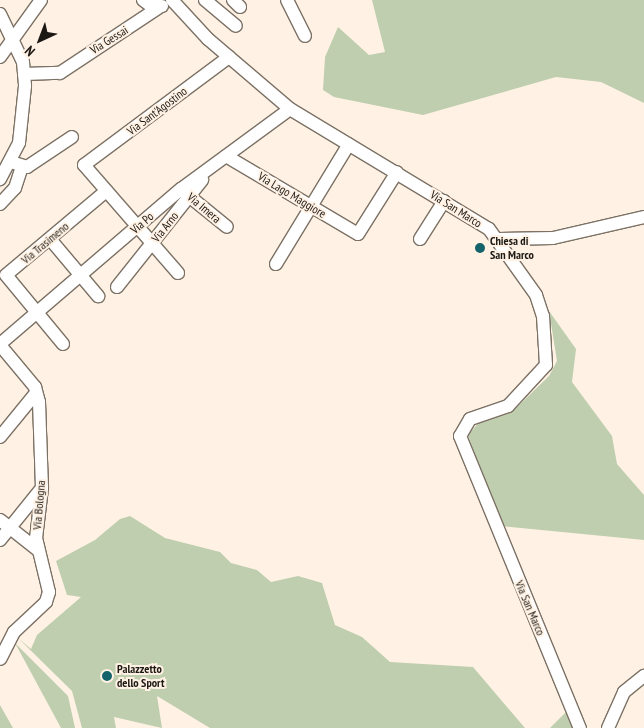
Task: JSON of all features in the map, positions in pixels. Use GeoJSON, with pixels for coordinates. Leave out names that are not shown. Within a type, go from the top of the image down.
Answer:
{"type":"FeatureCollection","features":[{"type":"Feature","properties":{"kind":"street"},"geometry":{"type":"LineString","coordinates":[[0,57],[41,0]]}},
{"type":"Feature","properties":{"kind":"street"},"geometry":{"type":"LineString","coordinates":[[143,0],[158,8]]}},
{"type":"Feature","properties":{"kind":"street","name":"Via San Marco"},"geometry":{"type":"LineString","coordinates":[[158,8],[172,0],[229,56],[290,109],[444,201],[499,240],[541,305],[548,358],[542,372],[508,406],[470,419],[461,429],[462,443],[580,728]]}},
{"type":"Feature","properties":{"kind":"street"},"geometry":{"type":"LineString","coordinates":[[205,0],[236,26]]}},
{"type":"Feature","properties":{"kind":"street"},"geometry":{"type":"LineString","coordinates":[[287,0],[305,36]]}},
{"type":"Feature","properties":{"kind":"street","name":"Via Gessai"},"geometry":{"type":"LineString","coordinates":[[24,74],[60,73],[158,8]]}},
{"type":"Feature","properties":{"kind":"street"},"geometry":{"type":"LineString","coordinates":[[0,14],[13,41],[24,74],[23,126],[15,188],[0,204]]}},
{"type":"Feature","properties":{"kind":"street","name":"Via Sant'Agostino"},"geometry":{"type":"LineString","coordinates":[[106,190],[84,165],[229,56]]}},
{"type":"Feature","properties":{"kind":"street"},"geometry":{"type":"LineString","coordinates":[[226,156],[290,109]]}},
{"type":"Feature","properties":{"kind":"street"},"geometry":{"type":"LineString","coordinates":[[0,179],[17,164],[53,153],[72,137]]}},
{"type":"Feature","properties":{"kind":"street"},"geometry":{"type":"LineString","coordinates":[[276,264],[349,144]]}},
{"type":"Feature","properties":{"kind":"street","name":"Via Arno"},"geometry":{"type":"LineString","coordinates":[[117,287],[152,243],[185,192],[226,156]]}},
{"type":"Feature","properties":{"kind":"street","name":"Via Lago Maggiore"},"geometry":{"type":"LineString","coordinates":[[226,156],[358,234],[397,172]]}},
{"type":"Feature","properties":{"kind":"street"},"geometry":{"type":"LineString","coordinates":[[106,190],[178,273]]}},
{"type":"Feature","properties":{"kind":"street","name":"Via Trasimeno"},"geometry":{"type":"LineString","coordinates":[[63,344],[6,275],[106,190]]}},
{"type":"Feature","properties":{"kind":"street","name":"Via Po"},"geometry":{"type":"LineString","coordinates":[[0,344],[138,227],[185,192]]}},
{"type":"Feature","properties":{"kind":"street","name":"Via Imera"},"geometry":{"type":"LineString","coordinates":[[185,192],[227,227]]}},
{"type":"Feature","properties":{"kind":"street"},"geometry":{"type":"LineString","coordinates":[[420,239],[444,201]]}},
{"type":"Feature","properties":{"kind":"street"},"geometry":{"type":"LineString","coordinates":[[499,240],[552,238],[644,217]]}},
{"type":"Feature","properties":{"kind":"street"},"geometry":{"type":"LineString","coordinates":[[50,239],[98,296]]}},
{"type":"Feature","properties":{"kind":"street"},"geometry":{"type":"LineString","coordinates":[[0,344],[36,392],[0,437]]}},
{"type":"Feature","properties":{"kind":"street","name":"Via Bologna"},"geometry":{"type":"LineString","coordinates":[[0,659],[14,632],[46,602],[48,580],[38,550],[42,488],[36,392]]}},
{"type":"Feature","properties":{"kind":"street"},"geometry":{"type":"LineString","coordinates":[[0,540],[5,524],[42,488]]}},
{"type":"Feature","properties":{"kind":"street"},"geometry":{"type":"LineString","coordinates":[[5,524],[38,550]]}},
{"type":"Feature","properties":{"kind":"street"},"geometry":{"type":"LineString","coordinates":[[608,728],[624,692],[644,676]]}},
{"type":"Feature","properties":{"kind":"green space"},"geometry":{"type":"Polygon","coordinates":[[[372,0],[644,0],[644,103],[601,82],[556,77],[423,115],[334,97],[323,90],[325,57],[338,27],[369,55],[385,52],[372,0]]]}},
{"type":"Feature","properties":{"kind":"green space"},"geometry":{"type":"Polygon","coordinates":[[[549,311],[576,349],[572,382],[612,436],[617,464],[644,495],[644,540],[500,526],[468,435],[480,421],[512,412],[549,376],[557,361],[549,311]]]}},
{"type":"Feature","properties":{"kind":"green space"},"geometry":{"type":"Polygon","coordinates":[[[130,516],[165,538],[220,552],[231,563],[257,570],[271,582],[298,576],[322,583],[335,625],[362,637],[390,662],[473,667],[525,728],[210,728],[157,696],[162,728],[114,717],[116,728],[82,728],[72,691],[18,638],[31,649],[37,635],[81,597],[67,595],[56,561],[95,540],[120,519],[130,516]]]}},
{"type":"Feature","properties":{"kind":"green space"},"geometry":{"type":"Polygon","coordinates":[[[15,643],[68,696],[75,728],[61,728],[15,643]]]}},
{"type":"Feature","properties":{"kind":"green space"},"geometry":{"type":"Polygon","coordinates":[[[0,705],[13,728],[0,728],[0,705]]]}},
{"type":"Feature","properties":{"kind":"green space"},"geometry":{"type":"Polygon","coordinates":[[[566,712],[573,728],[550,728],[566,712]]]}},
{"type":"Feature","properties":{"kind":"place","name":"Chiesa di San Marco"},"geometry":{"type":"Point","coordinates":[480,248]}},
{"type":"Feature","properties":{"kind":"place","name":"Palazzetto dello Sport"},"geometry":{"type":"Point","coordinates":[107,676]}}]}
